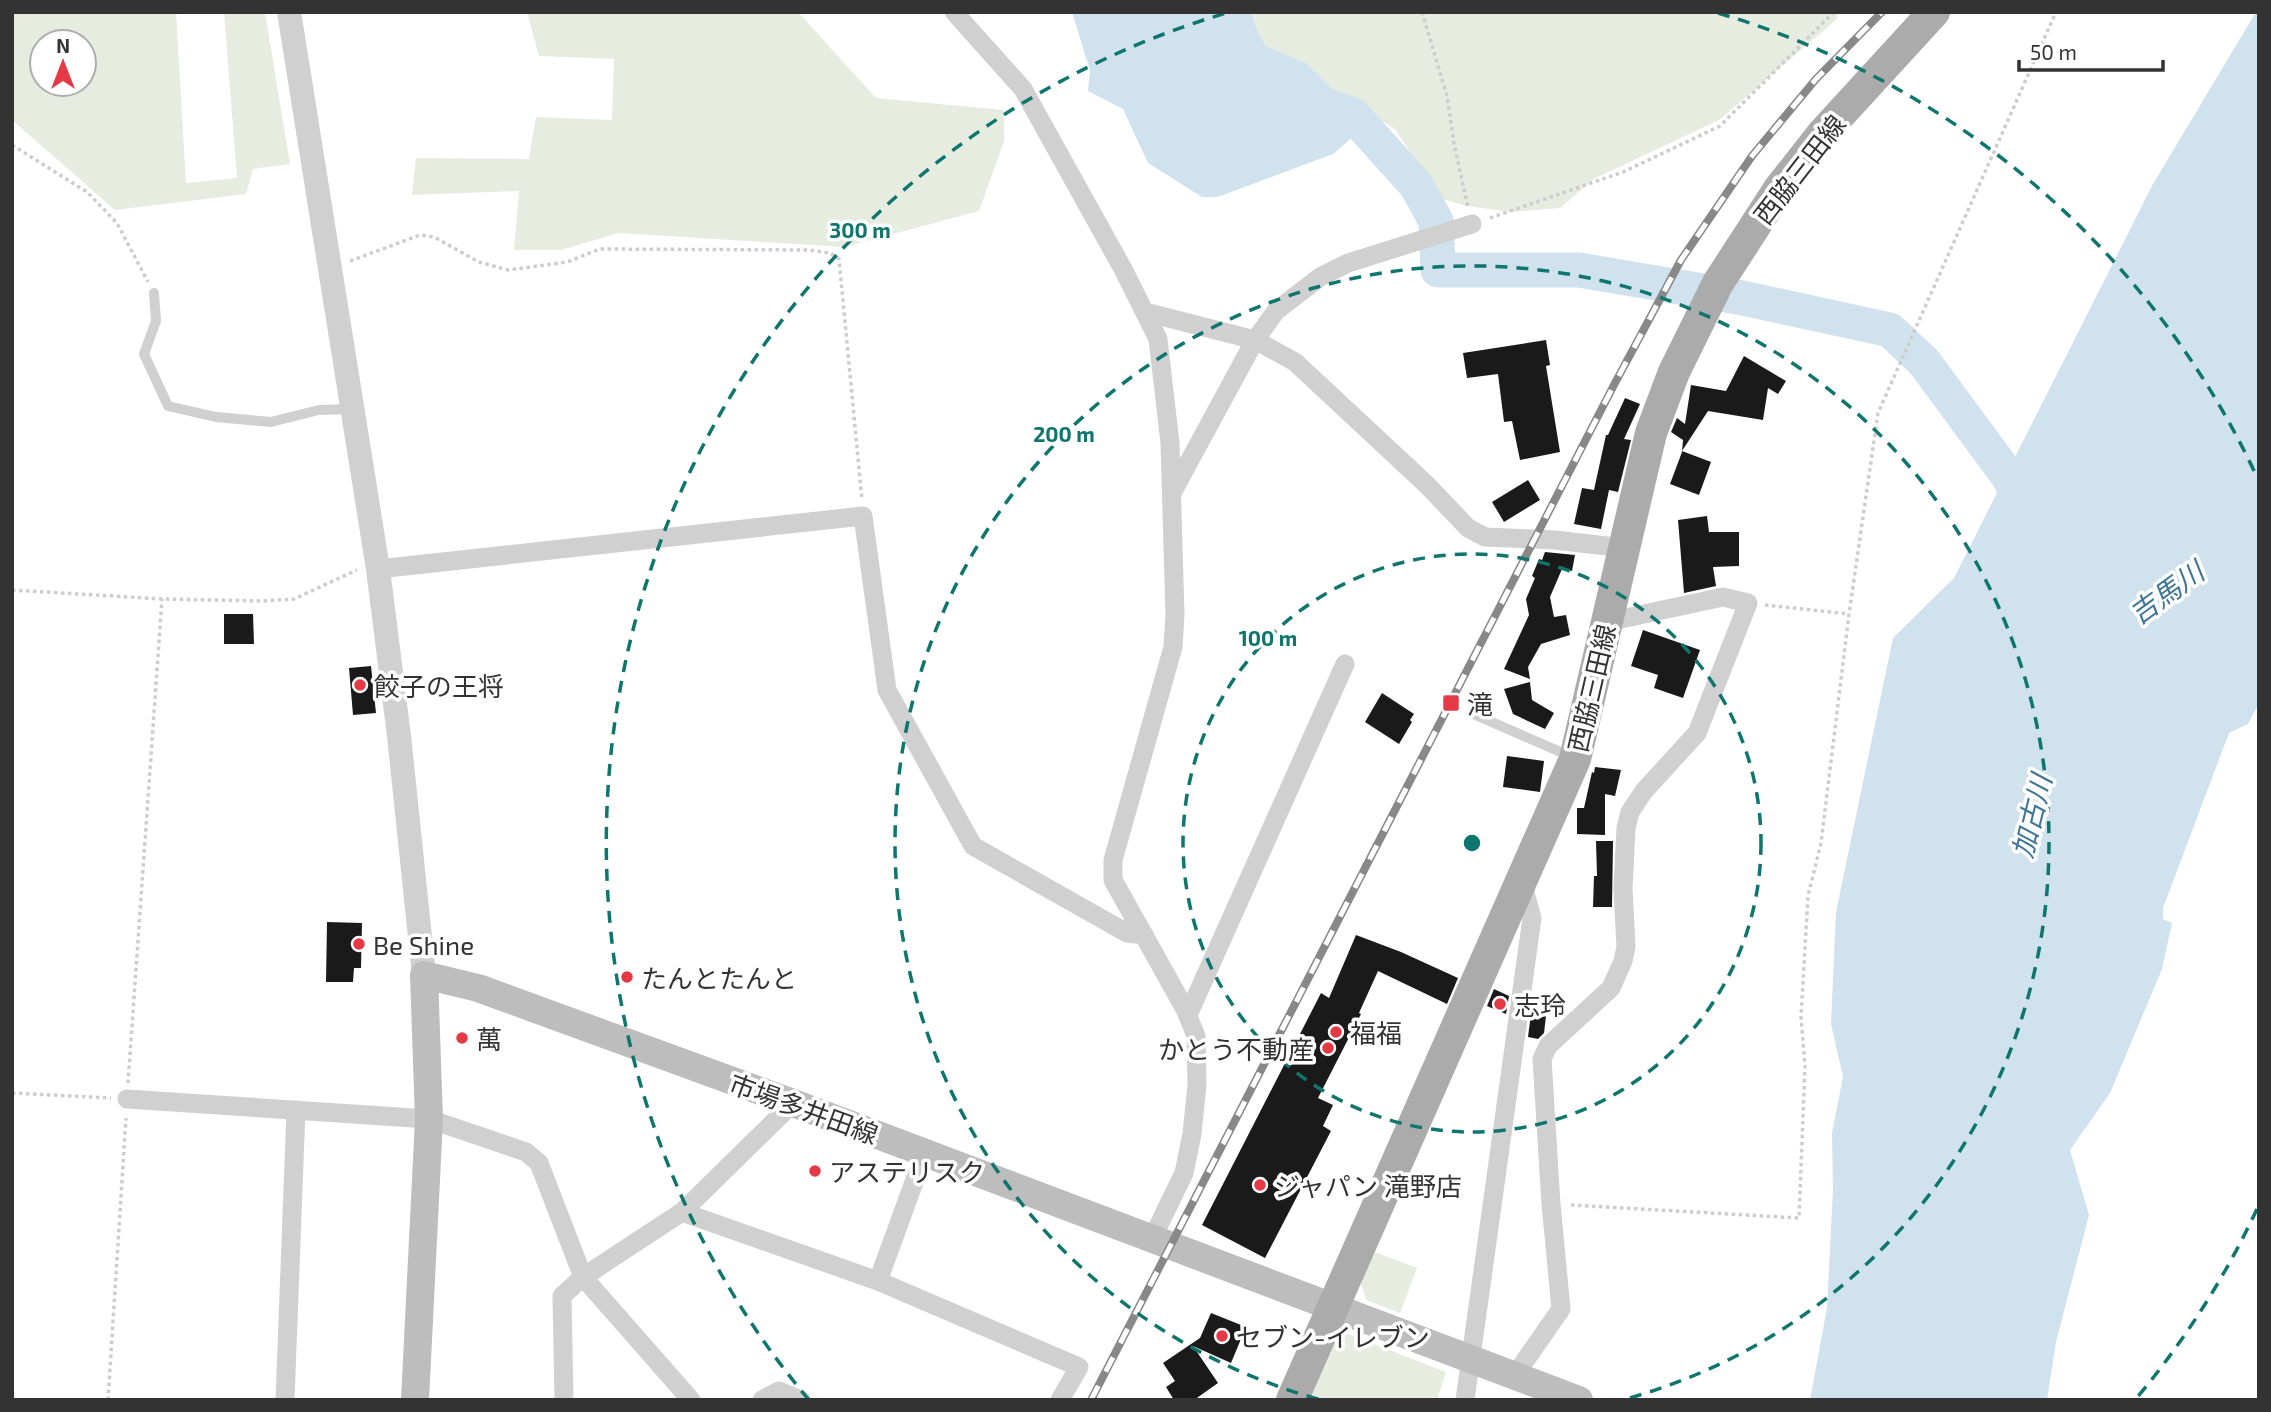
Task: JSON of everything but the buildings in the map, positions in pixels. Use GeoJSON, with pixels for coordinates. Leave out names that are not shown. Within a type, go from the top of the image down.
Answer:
{"type":"FeatureCollection","features":[{"type":"Feature","properties":{"kind":"main road","name":"西脇三田線"},"geometry":{"type":"LineString","coordinates":[[1292,1400],[1575,759],[1651,433],[1674,372],[1712,294],[1759,218],[1809,152],[1934,12]]}},
{"type":"Feature","properties":{"kind":"main road","name":"市場多井田線"},"geometry":{"type":"LineString","coordinates":[[424,975],[478,988],[793,1103],[1579,1400]]}},
{"type":"Feature","properties":{"kind":"main road"},"geometry":{"type":"LineString","coordinates":[[415,1400],[429,1119],[424,975]]}},
{"type":"Feature","properties":{"kind":"street"},"geometry":{"type":"LineString","coordinates":[[289,12],[377,565],[399,736],[424,975]]}},
{"type":"Feature","properties":{"kind":"street"},"geometry":{"type":"LineString","coordinates":[[954,12],[1023,89],[1158,339],[1170,443],[1175,615],[1173,648],[1113,860],[1113,880],[1188,1015],[1196,1036],[1197,1085],[1192,1134],[1184,1173],[1152,1239]]}},
{"type":"Feature","properties":{"kind":"street"},"geometry":{"type":"LineString","coordinates":[[1172,494],[1255,340],[1276,312],[1320,277],[1348,263],[1472,224]]}},
{"type":"Feature","properties":{"kind":"street"},"geometry":{"type":"LineString","coordinates":[[1145,312],[1255,340],[1294,362],[1427,485],[1468,528],[1485,537],[1555,540],[1624,548]]}},
{"type":"Feature","properties":{"kind":"street"},"geometry":{"type":"LineString","coordinates":[[377,565],[863,516],[887,690],[973,846],[1127,933],[1144,935]]}},
{"type":"Feature","properties":{"kind":"street"},"geometry":{"type":"LineString","coordinates":[[1515,1375],[1561,1309],[1542,1059],[1548,1046],[1611,988],[1626,947],[1623,889],[1626,828],[1630,812],[1644,791],[1697,733],[1748,603],[1723,597],[1607,622]]}},
{"type":"Feature","properties":{"kind":"street"},"geometry":{"type":"LineString","coordinates":[[1188,1015],[1345,664]]}},
{"type":"Feature","properties":{"kind":"street"},"geometry":{"type":"LineString","coordinates":[[1465,1400],[1532,918],[1522,882]]}},
{"type":"Feature","properties":{"kind":"street"},"geometry":{"type":"LineString","coordinates":[[127,1099],[429,1119],[526,1152],[539,1163],[583,1277],[691,1400]]}},
{"type":"Feature","properties":{"kind":"street"},"geometry":{"type":"LineString","coordinates":[[564,1400],[562,1296],[583,1277],[682,1212],[793,1103]]}},
{"type":"Feature","properties":{"kind":"street"},"geometry":{"type":"LineString","coordinates":[[285,1400],[296,1110]]}},
{"type":"Feature","properties":{"kind":"street"},"geometry":{"type":"LineString","coordinates":[[878,1281],[925,1153]]}},
{"type":"Feature","properties":{"kind":"street"},"geometry":{"type":"LineString","coordinates":[[682,1212],[878,1281],[1079,1367],[1060,1400]]}},
{"type":"Feature","properties":{"kind":"street"},"geometry":{"type":"LineString","coordinates":[[762,1400],[779,1391],[801,1400]]}},
{"type":"Feature","properties":{"kind":"lane"},"geometry":{"type":"LineString","coordinates":[[154,293],[156,321],[144,354],[168,406],[216,416],[271,422],[319,410],[353,409]]}},
{"type":"Feature","properties":{"kind":"lane"},"geometry":{"type":"LineString","coordinates":[[1471,713],[1575,759]]}},
{"type":"Feature","properties":{"kind":"path"},"geometry":{"type":"LineString","coordinates":[[1422,12],[1447,96],[1454,143],[1472,224],[1623,172],[1720,126],[1833,12]]}},
{"type":"Feature","properties":{"kind":"path"},"geometry":{"type":"LineString","coordinates":[[1551,1204],[1799,1219],[1805,1066],[1801,1017],[1808,896],[1821,844],[1849,614],[1878,413],[2056,12]]}},
{"type":"Feature","properties":{"kind":"path"},"geometry":{"type":"LineString","coordinates":[[12,145],[87,192],[117,223],[154,293]]}},
{"type":"Feature","properties":{"kind":"path"},"geometry":{"type":"LineString","coordinates":[[330,268],[420,235],[434,237],[479,262],[508,271],[567,262],[600,249],[809,250],[830,253],[839,259],[863,516]]}},
{"type":"Feature","properties":{"kind":"path"},"geometry":{"type":"LineString","coordinates":[[12,590],[162,599],[294,599],[377,565]]}},
{"type":"Feature","properties":{"kind":"path"},"geometry":{"type":"LineString","coordinates":[[108,1400],[162,599]]}},
{"type":"Feature","properties":{"kind":"path"},"geometry":{"type":"LineString","coordinates":[[1748,603],[1849,614]]}},
{"type":"Feature","properties":{"kind":"path"},"geometry":{"type":"LineString","coordinates":[[12,1093],[127,1099]]}},
{"type":"Feature","properties":{"kind":"shaded area"},"geometry":{"type":"Polygon","coordinates":[[[12,12],[176,12],[186,183],[237,178],[224,12],[265,12],[290,164],[253,169],[246,194],[115,210],[12,120],[12,12]]]}},
{"type":"Feature","properties":{"kind":"shaded area"},"geometry":{"type":"Polygon","coordinates":[[[527,12],[798,12],[876,98],[1004,110],[1004,141],[979,211],[844,247],[618,233],[561,250],[514,250],[519,191],[412,195],[416,158],[529,159],[536,117],[612,120],[614,59],[539,56],[527,12]]]}},
{"type":"Feature","properties":{"kind":"shaded area"},"geometry":{"type":"Polygon","coordinates":[[[1251,12],[1839,12],[1836,20],[1719,120],[1594,179],[1560,208],[1512,212],[1467,206],[1439,198],[1395,129],[1338,94],[1306,63],[1266,46],[1251,12]]]}},
{"type":"Feature","properties":{"kind":"shaded area"},"geometry":{"type":"Polygon","coordinates":[[[1375,1252],[1417,1268],[1400,1313],[1366,1300],[1360,1281],[1375,1252]]]}},
{"type":"Feature","properties":{"kind":"shaded area"},"geometry":{"type":"Polygon","coordinates":[[[1343,1332],[1446,1372],[1437,1400],[1309,1400],[1336,1340],[1343,1332]]]}},
{"type":"Feature","properties":{"kind":"water"},"geometry":{"type":"Polygon","coordinates":[[[1072,12],[1251,12],[1266,46],[1306,63],[1338,94],[1372,115],[1353,129],[1356,134],[1333,154],[1218,197],[1202,197],[1148,163],[1123,109],[1088,91],[1090,71],[1072,12]]]}},
{"type":"Feature","properties":{"kind":"water"},"geometry":{"type":"Polygon","coordinates":[[[2256,12],[2259,12],[2259,703],[2248,724],[2229,733],[2163,908],[2163,919],[2172,923],[2162,969],[2110,1093],[2070,1150],[2089,1215],[2056,1342],[2047,1400],[1810,1400],[1827,1308],[1833,1190],[1832,1133],[1843,1077],[1831,1024],[1836,912],[1893,638],[1954,578],[2153,184],[2256,12]]]}},
{"type":"Feature","properties":{"kind":"waterway"},"geometry":{"type":"LineString","coordinates":[[1320,103],[1353,115],[1416,185],[1436,221],[1436,227]]}},
{"type":"Feature","properties":{"kind":"waterway"},"geometry":{"type":"LineString","coordinates":[[1437,240],[1438,270],[1579,270],[1738,297],[1890,330],[1924,362],[2011,480],[2024,518]]}},
{"type":"Feature","properties":{"kind":"railway"},"geometry":{"type":"LineString","coordinates":[[1091,1400],[1681,260],[1752,156],[1816,79],[1882,12]]}},
{"type":"Feature","properties":{"kind":"place","name":"餃子の王将"},"geometry":{"type":"Point","coordinates":[360,685]}},
{"type":"Feature","properties":{"kind":"place","name":"滝"},"geometry":{"type":"Point","coordinates":[1451,703]}},
{"type":"Feature","properties":{"kind":"place","name":"Be Shine"},"geometry":{"type":"Point","coordinates":[359,944]}},
{"type":"Feature","properties":{"kind":"place","name":"たんとたんと"},"geometry":{"type":"Point","coordinates":[627,977]}},
{"type":"Feature","properties":{"kind":"place","name":"志玲"},"geometry":{"type":"Point","coordinates":[1500,1004]}},
{"type":"Feature","properties":{"kind":"place","name":"福福"},"geometry":{"type":"Point","coordinates":[1336,1032]}},
{"type":"Feature","properties":{"kind":"place","name":"萬"},"geometry":{"type":"Point","coordinates":[462,1038]}},
{"type":"Feature","properties":{"kind":"place","name":"かとう不動産"},"geometry":{"type":"Point","coordinates":[1328,1048]}},
{"type":"Feature","properties":{"kind":"place","name":"アステリスク"},"geometry":{"type":"Point","coordinates":[815,1171]}},
{"type":"Feature","properties":{"kind":"place","name":"ジャパン 滝野店"},"geometry":{"type":"Point","coordinates":[1260,1185]}},
{"type":"Feature","properties":{"kind":"place","name":"セブン-イレブン"},"geometry":{"type":"Point","coordinates":[1222,1336]}},
{"type":"Feature","properties":{"kind":"water label","name":"吉馬川"},"geometry":{"type":"Point","coordinates":[2166,592]}},
{"type":"Feature","properties":{"kind":"water label","name":"加古川"},"geometry":{"type":"Point","coordinates":[2031,816]}}]}
